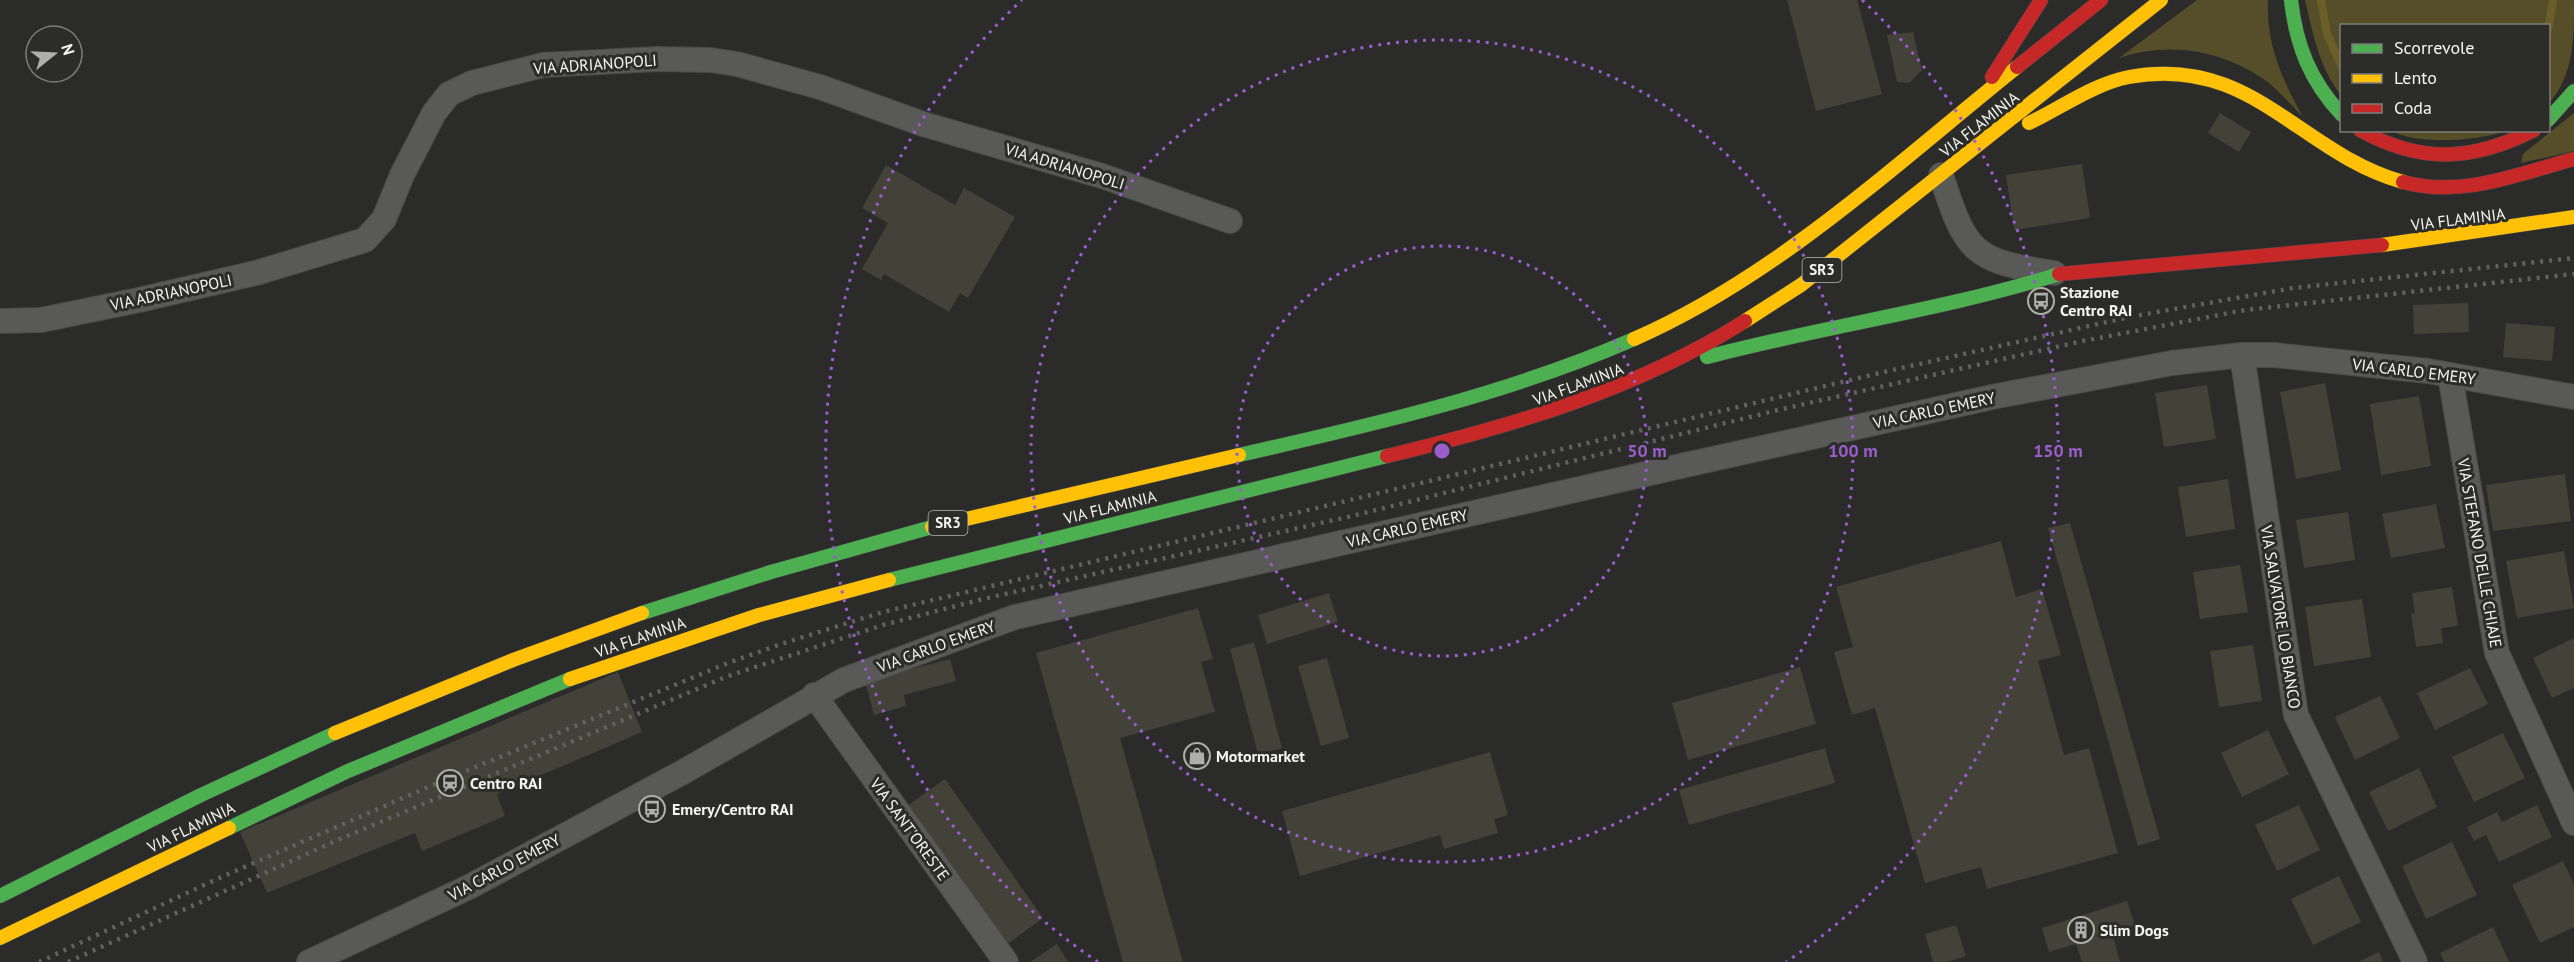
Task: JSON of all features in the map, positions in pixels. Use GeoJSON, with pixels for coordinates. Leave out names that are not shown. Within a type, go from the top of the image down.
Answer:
{"type":"FeatureCollection","features":[{"type":"Feature","properties":{"kind":"main road"},"geometry":{"type":"LineString","coordinates":[[1984,92],[2014,39],[2041,0]]}},
{"type":"Feature","properties":{"kind":"main road"},"geometry":{"type":"LineString","coordinates":[[2040,48],[2078,0]]}},
{"type":"Feature","properties":{"kind":"main road","name":"VIA FLAMINIA"},"geometry":{"type":"LineString","coordinates":[[0,896],[189,801],[324,738],[542,648],[635,615],[732,583],[933,526],[1430,409],[1545,374],[1597,354],[1678,319],[1753,275],[2101,0]]}},
{"type":"Feature","properties":{"kind":"main road","name":"VIA FLAMINIA"},"geometry":{"type":"LineString","coordinates":[[0,938],[348,771],[540,690],[648,651],[759,615],[943,564],[1479,435],[1593,397],[1653,372],[1714,340],[1802,285],[2162,0]]}},
{"type":"Feature","properties":{"kind":"main road"},"geometry":{"type":"LineString","coordinates":[[2291,0],[2293,25],[2301,59],[2327,101],[2340,113]]}},
{"type":"Feature","properties":{"kind":"main road"},"geometry":{"type":"LineString","coordinates":[[1976,148],[2108,84],[2138,75],[2172,73],[2207,76],[2239,87],[2349,161],[2397,182],[2452,189],[2507,178],[2574,159]]}},
{"type":"Feature","properties":{"kind":"main road"},"geometry":{"type":"LineString","coordinates":[[2550,118],[2574,91]]}},
{"type":"Feature","properties":{"kind":"main road"},"geometry":{"type":"LineString","coordinates":[[2365,132],[2411,152],[2465,156],[2513,143],[2531,132]]}},
{"type":"Feature","properties":{"kind":"main road","name":"VIA FLAMINIA"},"geometry":{"type":"LineString","coordinates":[[1653,372],[1768,341],[1992,295],[2059,274],[2403,243],[2522,227],[2574,217]]}},
{"type":"Feature","properties":{"kind":"street","name":"VIA ADRIANOPOLI"},"geometry":{"type":"LineString","coordinates":[[0,321],[41,320],[139,300],[256,273],[356,243],[371,234],[384,219],[402,175],[434,112],[449,94],[472,83],[543,65],[657,59],[710,60],[737,64],[820,87],[922,124],[1102,176],[1230,221]]}},
{"type":"Feature","properties":{"kind":"street"},"geometry":{"type":"LineString","coordinates":[[1941,175],[1956,217],[1976,250],[2004,265],[2059,274]]}},
{"type":"Feature","properties":{"kind":"street","name":"VIA CARLO EMERY"},"geometry":{"type":"LineString","coordinates":[[309,962],[469,886],[683,772],[814,695],[844,680],[1015,617],[2003,395],[2172,363],[2242,355],[2274,355],[2450,375],[2574,397]]}},
{"type":"Feature","properties":{"kind":"street","name":"VIA SALVATORE LO BIANCO"},"geometry":{"type":"LineString","coordinates":[[2242,355],[2296,715],[2415,962]]}},
{"type":"Feature","properties":{"kind":"street","name":"VIA STEFANO DELLE CHIAJE"},"geometry":{"type":"LineString","coordinates":[[2450,375],[2497,653],[2574,823]]}},
{"type":"Feature","properties":{"kind":"street","name":"VIA SANT'ORESTE"},"geometry":{"type":"LineString","coordinates":[[814,695],[1006,962]]}},
{"type":"Feature","properties":{"kind":"shaded area"},"geometry":{"type":"Polygon","coordinates":[[[2197,0],[2268,0],[2270,32],[2277,61],[2288,89],[2303,117],[2262,78],[2228,60],[2192,51],[2174,50],[2156,50],[2119,58],[2197,0]]]}},
{"type":"Feature","properties":{"kind":"shaded area"},"geometry":{"type":"Polygon","coordinates":[[[2305,0],[2574,0],[2571,56],[2563,81],[2550,102],[2550,24],[2340,24],[2340,94],[2327,73],[2314,38],[2305,0]]]}},
{"type":"Feature","properties":{"kind":"shaded area"},"geometry":{"type":"Polygon","coordinates":[[[2574,113],[2574,151],[2521,163],[2523,154],[2574,113]]]}},
{"type":"Feature","properties":{"kind":"shaded area"},"geometry":{"type":"Polygon","coordinates":[[[2395,132],[2501,132],[2448,140],[2395,132]]]}},
{"type":"Feature","properties":{"kind":"building"},"geometry":{"type":"Polygon","coordinates":[[[1787,0],[1857,0],[1882,94],[1816,111],[1787,0]]]}},
{"type":"Feature","properties":{"kind":"building"},"geometry":{"type":"Polygon","coordinates":[[[1913,32],[1922,70],[1909,83],[1897,82],[1887,35],[1913,32]]]}},
{"type":"Feature","properties":{"kind":"building"},"geometry":{"type":"Polygon","coordinates":[[[2220,113],[2251,132],[2239,152],[2208,133],[2220,113]]]}},
{"type":"Feature","properties":{"kind":"building"},"geometry":{"type":"Polygon","coordinates":[[[2082,164],[2090,218],[2014,230],[2006,175],[2082,164]]]}},
{"type":"Feature","properties":{"kind":"building"},"geometry":{"type":"Polygon","coordinates":[[[886,165],[955,205],[964,188],[1015,217],[968,298],[960,293],[949,312],[884,274],[881,280],[862,269],[888,223],[862,208],[886,165]]]}},
{"type":"Feature","properties":{"kind":"building"},"geometry":{"type":"Polygon","coordinates":[[[2468,303],[2469,332],[2414,334],[2413,305],[2468,303]]]}},
{"type":"Feature","properties":{"kind":"building"},"geometry":{"type":"Polygon","coordinates":[[[2506,323],[2555,327],[2552,361],[2503,357],[2506,323]]]}},
{"type":"Feature","properties":{"kind":"building"},"geometry":{"type":"Polygon","coordinates":[[[2325,383],[2341,470],[2296,479],[2280,392],[2325,383]]]}},
{"type":"Feature","properties":{"kind":"building"},"geometry":{"type":"Polygon","coordinates":[[[2207,385],[2216,439],[2164,447],[2155,393],[2207,385]]]}},
{"type":"Feature","properties":{"kind":"building"},"geometry":{"type":"Polygon","coordinates":[[[2419,396],[2431,466],[2381,475],[2370,404],[2419,396]]]}},
{"type":"Feature","properties":{"kind":"building"},"geometry":{"type":"Polygon","coordinates":[[[2565,474],[2571,521],[2493,531],[2486,485],[2565,474]]]}},
{"type":"Feature","properties":{"kind":"building"},"geometry":{"type":"Polygon","coordinates":[[[2228,479],[2235,529],[2186,537],[2178,487],[2228,479]]]}},
{"type":"Feature","properties":{"kind":"building"},"geometry":{"type":"Polygon","coordinates":[[[2436,504],[2445,548],[2391,558],[2382,514],[2436,504]]]}},
{"type":"Feature","properties":{"kind":"building"},"geometry":{"type":"Polygon","coordinates":[[[2348,512],[2355,560],[2304,568],[2296,520],[2348,512]]]}},
{"type":"Feature","properties":{"kind":"building"},"geometry":{"type":"Polygon","coordinates":[[[2070,523],[2160,839],[2138,846],[2048,528],[2070,523]]]}},
{"type":"Feature","properties":{"kind":"building"},"geometry":{"type":"Polygon","coordinates":[[[2001,541],[2016,597],[2042,589],[2061,655],[2038,661],[2064,755],[2089,748],[2118,853],[1987,889],[1981,867],[1925,883],[1875,708],[1852,715],[1834,652],[1853,647],[1836,587],[2001,541]]]}},
{"type":"Feature","properties":{"kind":"building"},"geometry":{"type":"Polygon","coordinates":[[[2564,551],[2574,608],[2517,618],[2506,561],[2564,551]]]}},
{"type":"Feature","properties":{"kind":"building"},"geometry":{"type":"Polygon","coordinates":[[[2240,565],[2248,612],[2200,619],[2193,572],[2240,565]]]}},
{"type":"Feature","properties":{"kind":"building"},"geometry":{"type":"Polygon","coordinates":[[[2452,587],[2458,626],[2441,628],[2443,643],[2416,647],[2411,614],[2415,613],[2412,593],[2452,587]]]}},
{"type":"Feature","properties":{"kind":"building"},"geometry":{"type":"Polygon","coordinates":[[[1329,593],[1338,622],[1267,644],[1258,615],[1329,593]]]}},
{"type":"Feature","properties":{"kind":"building"},"geometry":{"type":"Polygon","coordinates":[[[2362,599],[2371,657],[2314,666],[2305,607],[2362,599]]]}},
{"type":"Feature","properties":{"kind":"building"},"geometry":{"type":"Polygon","coordinates":[[[1198,608],[1213,659],[1201,662],[1215,712],[1120,738],[1183,962],[1123,962],[1036,653],[1198,608]]]}},
{"type":"Feature","properties":{"kind":"building"},"geometry":{"type":"Polygon","coordinates":[[[2574,638],[2574,688],[2552,698],[2533,658],[2574,638]]]}},
{"type":"Feature","properties":{"kind":"building"},"geometry":{"type":"Polygon","coordinates":[[[1254,642],[1282,748],[1258,754],[1230,649],[1254,642]]]}},
{"type":"Feature","properties":{"kind":"building"},"geometry":{"type":"Polygon","coordinates":[[[2253,645],[2262,701],[2219,707],[2210,651],[2253,645]]]}},
{"type":"Feature","properties":{"kind":"building"},"geometry":{"type":"Polygon","coordinates":[[[1327,658],[1349,738],[1321,746],[1298,666],[1327,658]]]}},
{"type":"Feature","properties":{"kind":"building"},"geometry":{"type":"Polygon","coordinates":[[[950,659],[956,681],[904,695],[906,706],[874,715],[865,681],[950,659]]]}},
{"type":"Feature","properties":{"kind":"building"},"geometry":{"type":"Polygon","coordinates":[[[1800,667],[1816,724],[1688,760],[1672,703],[1800,667]]]}},
{"type":"Feature","properties":{"kind":"building"},"geometry":{"type":"Polygon","coordinates":[[[2470,668],[2488,704],[2435,730],[2417,693],[2470,668]]]}},
{"type":"Feature","properties":{"kind":"building"},"geometry":{"type":"Polygon","coordinates":[[[618,672],[642,732],[497,794],[505,816],[422,851],[415,833],[267,893],[240,832],[618,672]]]}},
{"type":"Feature","properties":{"kind":"building"},"geometry":{"type":"Polygon","coordinates":[[[2380,696],[2400,738],[2355,760],[2335,717],[2380,696]]]}},
{"type":"Feature","properties":{"kind":"building"},"geometry":{"type":"Polygon","coordinates":[[[2268,730],[2289,774],[2242,797],[2221,753],[2268,730]]]}},
{"type":"Feature","properties":{"kind":"building"},"geometry":{"type":"Polygon","coordinates":[[[2503,733],[2525,778],[2474,802],[2452,757],[2503,733]]]}},
{"type":"Feature","properties":{"kind":"building"},"geometry":{"type":"Polygon","coordinates":[[[1825,748],[1835,783],[1689,825],[1679,790],[1825,748]]]}},
{"type":"Feature","properties":{"kind":"building"},"geometry":{"type":"Polygon","coordinates":[[[1490,752],[1508,815],[1494,819],[1498,833],[1444,849],[1440,835],[1300,876],[1282,811],[1490,752]]]}},
{"type":"Feature","properties":{"kind":"building"},"geometry":{"type":"Polygon","coordinates":[[[2419,768],[2437,807],[2388,831],[2369,792],[2419,768]]]}},
{"type":"Feature","properties":{"kind":"building"},"geometry":{"type":"Polygon","coordinates":[[[945,779],[1043,918],[1006,945],[907,806],[945,779]]]}},
{"type":"Feature","properties":{"kind":"building"},"geometry":{"type":"Polygon","coordinates":[[[2299,805],[2320,850],[2277,871],[2255,825],[2299,805]]]}},
{"type":"Feature","properties":{"kind":"building"},"geometry":{"type":"Polygon","coordinates":[[[2537,805],[2552,837],[2499,862],[2486,835],[2474,841],[2467,827],[2497,812],[2502,822],[2537,805]]]}},
{"type":"Feature","properties":{"kind":"building"},"geometry":{"type":"Polygon","coordinates":[[[2452,842],[2477,895],[2426,919],[2402,866],[2452,842]]]}},
{"type":"Feature","properties":{"kind":"building"},"geometry":{"type":"Polygon","coordinates":[[[2563,861],[2574,884],[2574,927],[2540,943],[2512,885],[2563,861]]]}},
{"type":"Feature","properties":{"kind":"building"},"geometry":{"type":"Polygon","coordinates":[[[2339,876],[2361,922],[2313,945],[2291,899],[2339,876]]]}},
{"type":"Feature","properties":{"kind":"building","name":"Slim Dogs"},"geometry":{"type":"Polygon","coordinates":[[[2127,901],[2135,925],[2112,932],[2120,962],[2082,962],[2076,944],[2049,952],[2042,928],[2127,901]]]}},
{"type":"Feature","properties":{"kind":"building"},"geometry":{"type":"Polygon","coordinates":[[[1956,925],[1966,956],[1947,962],[1933,962],[1925,934],[1956,925]]]}},
{"type":"Feature","properties":{"kind":"building"},"geometry":{"type":"Polygon","coordinates":[[[2493,927],[2509,962],[2444,962],[2440,953],[2493,927]]]}},
{"type":"Feature","properties":{"kind":"building"},"geometry":{"type":"Polygon","coordinates":[[[1057,944],[1068,962],[1030,962],[1057,944]]]}},
{"type":"Feature","properties":{"kind":"building"},"geometry":{"type":"Polygon","coordinates":[[[2379,952],[2383,962],[2358,962],[2379,952]]]}},
{"type":"Feature","properties":{"kind":"waterway"},"geometry":{"type":"LineString","coordinates":[[2321,0],[2327,34],[2340,63]]}},
{"type":"Feature","properties":{"kind":"waterway"},"geometry":{"type":"LineString","coordinates":[[2549,24],[2553,0]]}},
{"type":"Feature","properties":{"kind":"railway"},"geometry":{"type":"LineString","coordinates":[[39,962],[217,879],[449,778],[728,663],[883,612],[1888,371],[2129,317],[2293,288],[2574,258]]}},
{"type":"Feature","properties":{"kind":"railway"},"geometry":{"type":"LineString","coordinates":[[68,962],[340,839],[728,676],[883,625],[983,599],[1352,516],[1778,410],[2083,341],[2245,310],[2574,274]]}},
{"type":"Feature","properties":{"kind":"traffic: fast"},"geometry":{"type":"LineString","coordinates":[[2291,0],[2293,16],[2306,62],[2321,89],[2340,113]]}},
{"type":"Feature","properties":{"kind":"traffic: fast"},"geometry":{"type":"LineString","coordinates":[[2550,118],[2574,91]]}},
{"type":"Feature","properties":{"kind":"traffic: fast"},"geometry":{"type":"LineString","coordinates":[[1707,357],[1972,298],[2059,274]]}},
{"type":"Feature","properties":{"kind":"traffic: fast"},"geometry":{"type":"LineString","coordinates":[[1239,455],[1389,420],[1489,392],[1586,359],[1634,339]]}},
{"type":"Feature","properties":{"kind":"traffic: fast"},"geometry":{"type":"LineString","coordinates":[[889,580],[1387,456]]}},
{"type":"Feature","properties":{"kind":"traffic: fast"},"geometry":{"type":"LineString","coordinates":[[642,613],[771,572],[932,527]]}},
{"type":"Feature","properties":{"kind":"traffic: fast"},"geometry":{"type":"LineString","coordinates":[[229,828],[348,771],[570,679]]}},
{"type":"Feature","properties":{"kind":"traffic: fast"},"geometry":{"type":"LineString","coordinates":[[0,896],[201,795],[335,733]]}},
{"type":"Feature","properties":{"kind":"traffic: slow"},"geometry":{"type":"LineString","coordinates":[[1745,321],[1801,285],[2161,0]]}},
{"type":"Feature","properties":{"kind":"traffic: slow"},"geometry":{"type":"LineString","coordinates":[[1634,339],[1737,284],[1786,251],[1880,179],[2017,67]]}},
{"type":"Feature","properties":{"kind":"traffic: slow"},"geometry":{"type":"LineString","coordinates":[[2029,123],[2116,80],[2172,74],[2209,80],[2242,92],[2366,168],[2403,182]]}},
{"type":"Feature","properties":{"kind":"traffic: slow"},"geometry":{"type":"LineString","coordinates":[[2382,245],[2574,217]]}},
{"type":"Feature","properties":{"kind":"traffic: slow"},"geometry":{"type":"LineString","coordinates":[[932,527],[1239,455]]}},
{"type":"Feature","properties":{"kind":"traffic: slow"},"geometry":{"type":"LineString","coordinates":[[570,679],[759,615],[889,580]]}},
{"type":"Feature","properties":{"kind":"traffic: slow"},"geometry":{"type":"LineString","coordinates":[[335,733],[513,660],[642,613]]}},
{"type":"Feature","properties":{"kind":"traffic: slow"},"geometry":{"type":"LineString","coordinates":[[0,938],[229,828]]}},
{"type":"Feature","properties":{"kind":"traffic: jam"},"geometry":{"type":"LineString","coordinates":[[1992,77],[2041,0]]}},
{"type":"Feature","properties":{"kind":"traffic: jam"},"geometry":{"type":"LineString","coordinates":[[2017,67],[2101,0]]}},
{"type":"Feature","properties":{"kind":"traffic: jam"},"geometry":{"type":"LineString","coordinates":[[2364,132],[2404,149],[2447,154],[2468,153],[2490,148],[2530,132]]}},
{"type":"Feature","properties":{"kind":"traffic: jam"},"geometry":{"type":"LineString","coordinates":[[2403,182],[2425,186],[2468,186],[2511,177],[2574,159]]}},
{"type":"Feature","properties":{"kind":"traffic: jam"},"geometry":{"type":"LineString","coordinates":[[2059,274],[2382,245]]}},
{"type":"Feature","properties":{"kind":"traffic: jam"},"geometry":{"type":"LineString","coordinates":[[1387,456],[1480,432],[1572,403],[1661,367],[1745,321]]}},
{"type":"Feature","properties":{"kind":"place","name":"Stazione Centro RAI"},"geometry":{"type":"Point","coordinates":[2041,301]}},
{"type":"Feature","properties":{"kind":"place","name":"Motormarket"},"geometry":{"type":"Point","coordinates":[1197,756]}},
{"type":"Feature","properties":{"kind":"place","name":"Centro RAI"},"geometry":{"type":"Point","coordinates":[450,783]}},
{"type":"Feature","properties":{"kind":"place","name":"Emery/Centro RAI"},"geometry":{"type":"Point","coordinates":[652,809]}},
{"type":"Feature","properties":{"kind":"place","name":"Slim Dogs"},"geometry":{"type":"Point","coordinates":[2081,930]}}]}
